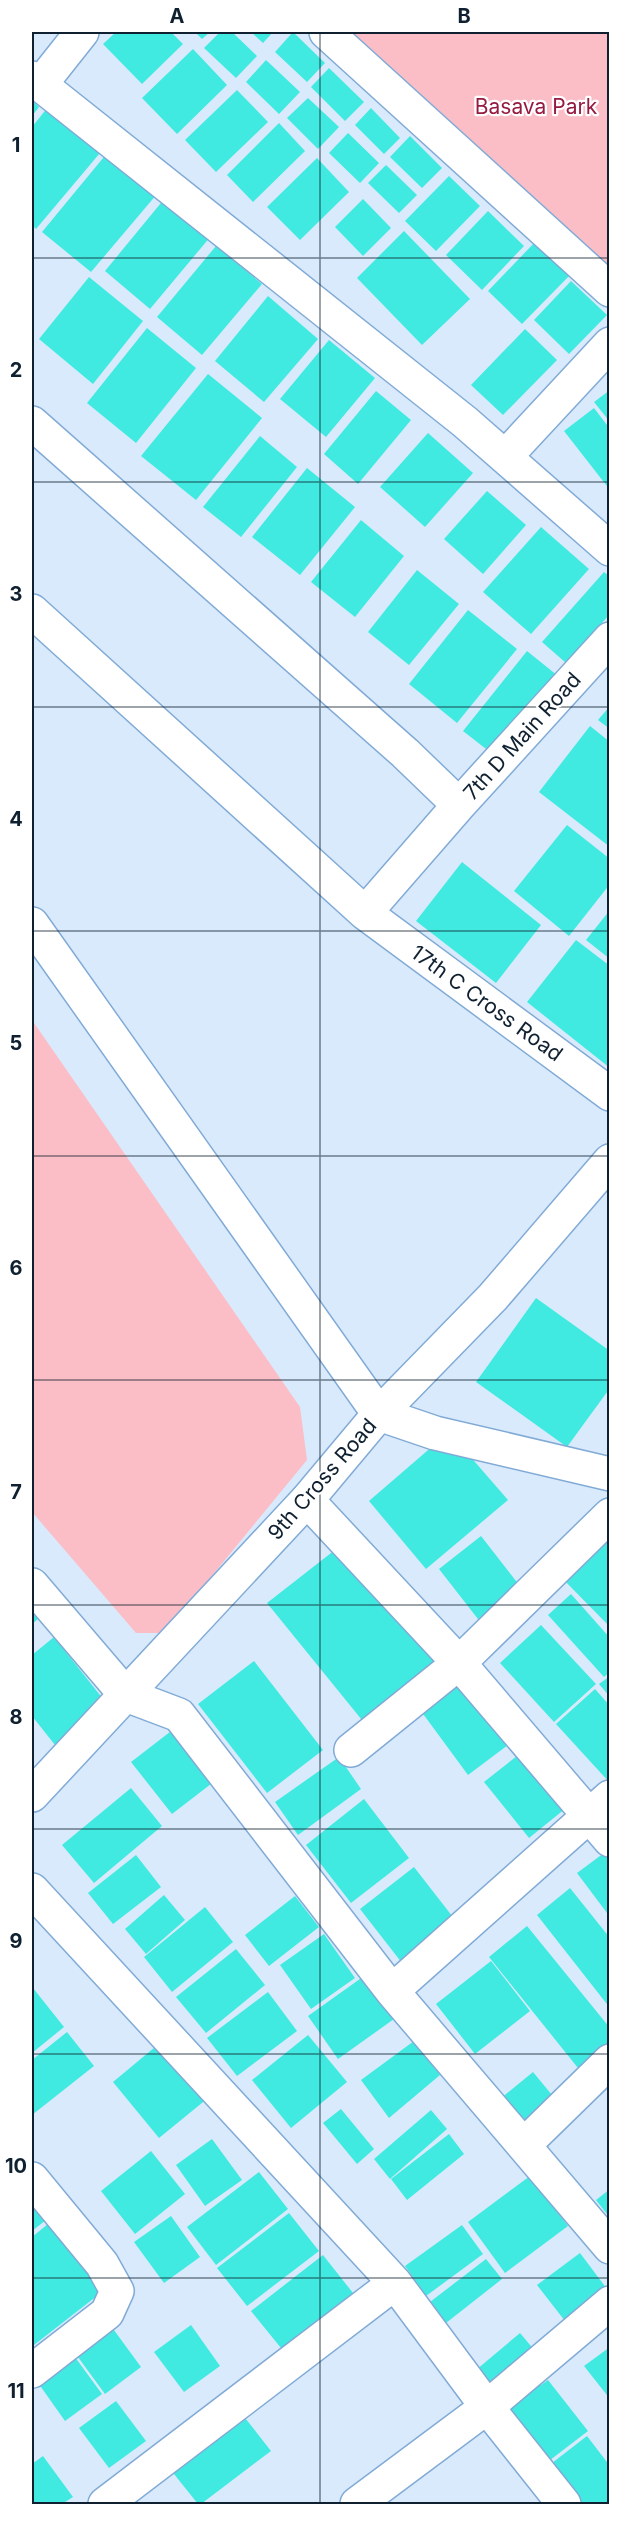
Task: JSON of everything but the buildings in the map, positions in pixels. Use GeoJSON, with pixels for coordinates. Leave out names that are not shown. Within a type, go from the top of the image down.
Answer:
{"type":"FeatureCollection","features":[{"type":"Feature","properties":{"kind":"street"},"geometry":{"type":"LineString","coordinates":[[82,32],[36,82],[465,422],[609,549]]}},
{"type":"Feature","properties":{"kind":"street"},"geometry":{"type":"LineString","coordinates":[[326,32],[609,290]]}},
{"type":"Feature","properties":{"kind":"street"},"geometry":{"type":"LineString","coordinates":[[505,457],[609,344]]}},
{"type":"Feature","properties":{"kind":"street"},"geometry":{"type":"LineString","coordinates":[[32,423],[405,753],[459,805]]}},
{"type":"Feature","properties":{"kind":"street","name":"17th C Cross Road"},"geometry":{"type":"LineString","coordinates":[[32,611],[365,913],[609,1094]]}},
{"type":"Feature","properties":{"kind":"street","name":"7th D Main Road"},"geometry":{"type":"LineString","coordinates":[[365,913],[609,639]]}},
{"type":"Feature","properties":{"kind":"street"},"geometry":{"type":"LineString","coordinates":[[32,924],[379,1414],[435,1433],[609,1474]]}},
{"type":"Feature","properties":{"kind":"street","name":"9th Cross Road"},"geometry":{"type":"LineString","coordinates":[[32,1795],[307,1500],[379,1414],[493,1297],[609,1161]]}},
{"type":"Feature","properties":{"kind":"street"},"geometry":{"type":"LineString","coordinates":[[307,1500],[459,1663],[599,1806],[609,1839]]}},
{"type":"Feature","properties":{"kind":"street"},"geometry":{"type":"LineString","coordinates":[[351,1750],[459,1663],[609,1515]]}},
{"type":"Feature","properties":{"kind":"street"},"geometry":{"type":"LineString","coordinates":[[32,1586],[126,1695],[179,1715],[392,1991],[609,2247]]}},
{"type":"Feature","properties":{"kind":"street"},"geometry":{"type":"LineString","coordinates":[[392,1991],[599,1806]]}},
{"type":"Feature","properties":{"kind":"street"},"geometry":{"type":"LineString","coordinates":[[32,1890],[395,2283],[487,2407],[564,2505]]}},
{"type":"Feature","properties":{"kind":"street"},"geometry":{"type":"LineString","coordinates":[[524,2145],[609,2061]]}},
{"type":"Feature","properties":{"kind":"street"},"geometry":{"type":"LineString","coordinates":[[32,2179],[102,2264],[117,2291],[107,2313],[32,2371]]}},
{"type":"Feature","properties":{"kind":"street"},"geometry":{"type":"LineString","coordinates":[[105,2505],[395,2283]]}},
{"type":"Feature","properties":{"kind":"street"},"geometry":{"type":"LineString","coordinates":[[357,2505],[487,2407],[609,2303]]}},
{"type":"Feature","properties":{"kind":"green space","name":"Basava Park"},"geometry":{"type":"Polygon","coordinates":[[[344,32],[609,32],[609,269],[344,32]]]}},
{"type":"Feature","properties":{"kind":"green space"},"geometry":{"type":"Polygon","coordinates":[[[32,1020],[300,1407],[307,1460],[165,1633],[136,1633],[32,1512],[32,1020]]]}}]}
